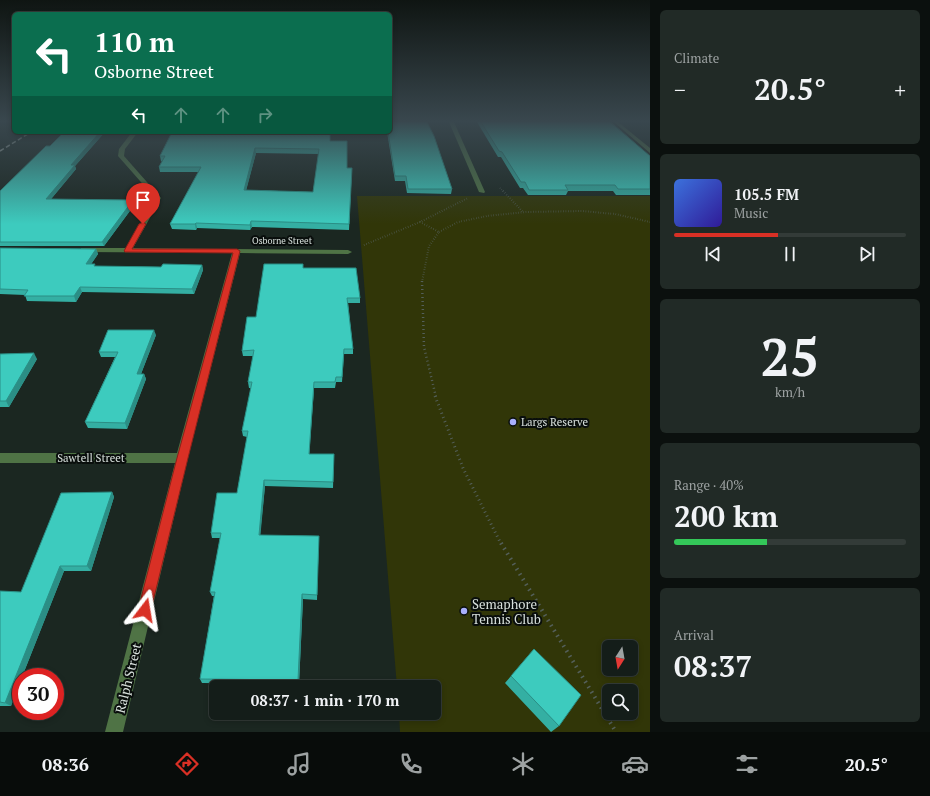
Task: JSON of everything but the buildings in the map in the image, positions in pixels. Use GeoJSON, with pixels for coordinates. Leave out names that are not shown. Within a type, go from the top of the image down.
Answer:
{"type":"FeatureCollection","features":[{"type":"Feature","properties":{"kind":"street"},"geometry":{"type":"LineString","coordinates":[[122,156],[158,198],[128,251]]}},
{"type":"Feature","properties":{"kind":"street"},"geometry":{"type":"LineString","coordinates":[[466,156],[482,192]]}},
{"type":"Feature","properties":{"kind":"street","name":"Osborne Street"},"geometry":{"type":"LineString","coordinates":[[72,250],[348,252]]}},
{"type":"Feature","properties":{"kind":"street","name":"Ralph Street"},"geometry":{"type":"LineString","coordinates":[[114,732],[182,458],[237,251]]}},
{"type":"Feature","properties":{"kind":"street","name":"Sawtell Street"},"geometry":{"type":"LineString","coordinates":[[0,458],[182,458]]}},
{"type":"Feature","properties":{"kind":"path"},"geometry":{"type":"LineString","coordinates":[[500,188],[523,213]]}},
{"type":"Feature","properties":{"kind":"path"},"geometry":{"type":"LineString","coordinates":[[348,252],[420,222],[482,192]]}},
{"type":"Feature","properties":{"kind":"path"},"geometry":{"type":"LineString","coordinates":[[616,732],[496,534],[462,468],[435,396],[424,347],[421,286],[429,246],[439,232],[458,222],[487,216],[582,211],[616,214],[650,222]]}},
{"type":"Feature","properties":{"kind":"path"},"geometry":{"type":"LineString","coordinates":[[420,222],[439,232]]}},
{"type":"Feature","properties":{"kind":"green space","name":"Largs Reserve"},"geometry":{"type":"Polygon","coordinates":[[[357,196],[650,196],[650,732],[400,732],[399,720],[441,720],[441,680],[396,680],[357,196]]]}},
{"type":"Feature","properties":{"kind":"place","name":"Largs Reserve"},"geometry":{"type":"Point","coordinates":[513,422]}},
{"type":"Feature","properties":{"kind":"place","name":"Semaphore Tennis Club"},"geometry":{"type":"Point","coordinates":[464,611]}},
{"type":"Feature","properties":{"kind":"route"},"geometry":{"type":"LineString","coordinates":[[143,224],[128,251],[237,251],[182,458],[145,610]]}}]}
